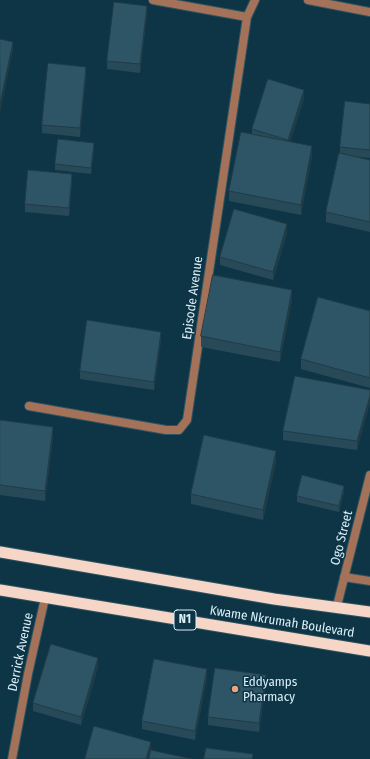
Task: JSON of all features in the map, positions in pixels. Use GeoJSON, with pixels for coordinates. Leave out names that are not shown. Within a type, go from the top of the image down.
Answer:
{"type":"FeatureCollection","features":[{"type":"Feature","properties":{"kind":"highway","name":"Kwame Nkrumah Boulevard"},"geometry":{"type":"LineString","coordinates":[[0,552],[274,599],[337,606],[370,612]]}},
{"type":"Feature","properties":{"kind":"highway","name":"Kwame Nkrumah Boulevard"},"geometry":{"type":"LineString","coordinates":[[0,590],[370,651]]}},
{"type":"Feature","properties":{"kind":"street"},"geometry":{"type":"LineString","coordinates":[[153,0],[246,17],[255,0]]}},
{"type":"Feature","properties":{"kind":"street"},"geometry":{"type":"LineString","coordinates":[[308,0],[370,12]]}},
{"type":"Feature","properties":{"kind":"street","name":"Episode Avenue"},"geometry":{"type":"LineString","coordinates":[[29,406],[166,430],[179,430],[187,420],[246,17]]}},
{"type":"Feature","properties":{"kind":"street","name":"Ogo Street"},"geometry":{"type":"LineString","coordinates":[[337,606],[370,475]]}},
{"type":"Feature","properties":{"kind":"street"},"geometry":{"type":"LineString","coordinates":[[344,577],[370,581]]}},
{"type":"Feature","properties":{"kind":"street","name":"Derrick Avenue"},"geometry":{"type":"LineString","coordinates":[[12,759],[28,674],[45,598]]}},
{"type":"Feature","properties":{"kind":"building"},"geometry":{"type":"Polygon","coordinates":[[[114,2],[147,6],[140,64],[107,61],[114,2]]]}},
{"type":"Feature","properties":{"kind":"building"},"geometry":{"type":"Polygon","coordinates":[[[0,39],[13,42],[0,104],[0,39]]]}},
{"type":"Feature","properties":{"kind":"building"},"geometry":{"type":"Polygon","coordinates":[[[48,63],[86,67],[80,128],[42,125],[48,63]]]}},
{"type":"Feature","properties":{"kind":"building"},"geometry":{"type":"Polygon","coordinates":[[[268,79],[304,90],[288,140],[252,129],[268,79]]]}},
{"type":"Feature","properties":{"kind":"building"},"geometry":{"type":"Polygon","coordinates":[[[345,101],[370,104],[370,150],[340,147],[345,101]]]}},
{"type":"Feature","properties":{"kind":"building"},"geometry":{"type":"Polygon","coordinates":[[[241,132],[312,146],[301,205],[229,191],[241,132]]]}},
{"type":"Feature","properties":{"kind":"building"},"geometry":{"type":"Polygon","coordinates":[[[58,139],[94,143],[91,168],[55,164],[58,139]]]}},
{"type":"Feature","properties":{"kind":"building"},"geometry":{"type":"Polygon","coordinates":[[[339,153],[370,160],[370,222],[326,212],[339,153]]]}},
{"type":"Feature","properties":{"kind":"building"},"geometry":{"type":"Polygon","coordinates":[[[28,170],[72,174],[69,208],[25,204],[28,170]]]}},
{"type":"Feature","properties":{"kind":"building"},"geometry":{"type":"Polygon","coordinates":[[[234,209],[287,224],[273,272],[220,257],[234,209]]]}},
{"type":"Feature","properties":{"kind":"building"},"geometry":{"type":"Polygon","coordinates":[[[213,275],[292,290],[280,352],[201,336],[213,275]]]}},
{"type":"Feature","properties":{"kind":"building"},"geometry":{"type":"Polygon","coordinates":[[[318,297],[370,311],[370,378],[301,359],[318,297]]]}},
{"type":"Feature","properties":{"kind":"building"},"geometry":{"type":"Polygon","coordinates":[[[87,320],[161,332],[154,382],[80,371],[87,320]]]}},
{"type":"Feature","properties":{"kind":"building"},"geometry":{"type":"Polygon","coordinates":[[[295,376],[370,390],[370,396],[357,441],[283,431],[295,376]]]}},
{"type":"Feature","properties":{"kind":"building"},"geometry":{"type":"Polygon","coordinates":[[[0,420],[53,427],[45,491],[0,485],[0,420]]]}},
{"type":"Feature","properties":{"kind":"building"},"geometry":{"type":"Polygon","coordinates":[[[204,435],[276,451],[263,510],[191,494],[204,435]]]}},
{"type":"Feature","properties":{"kind":"building"},"geometry":{"type":"Polygon","coordinates":[[[302,475],[344,486],[339,506],[297,496],[302,475]]]}},
{"type":"Feature","properties":{"kind":"building"},"geometry":{"type":"Polygon","coordinates":[[[51,644],[98,658],[81,717],[33,703],[51,644]]]}},
{"type":"Feature","properties":{"kind":"building"},"geometry":{"type":"Polygon","coordinates":[[[154,659],[207,669],[195,731],[142,721],[154,659]]]}},
{"type":"Feature","properties":{"kind":"building"},"geometry":{"type":"Polygon","coordinates":[[[215,668],[266,675],[259,723],[208,717],[215,668]]]}},
{"type":"Feature","properties":{"kind":"building"},"geometry":{"type":"Polygon","coordinates":[[[94,726],[151,742],[146,759],[85,759],[94,726]]]}},
{"type":"Feature","properties":{"kind":"building"},"geometry":{"type":"Polygon","coordinates":[[[206,748],[253,754],[252,759],[204,759],[206,748]]]}},
{"type":"Feature","properties":{"kind":"building"},"geometry":{"type":"Polygon","coordinates":[[[151,750],[192,759],[149,759],[151,750]]]}},
{"type":"Feature","properties":{"kind":"place","name":"Eddyamps Pharmacy"},"geometry":{"type":"Point","coordinates":[235,689]}}]}
